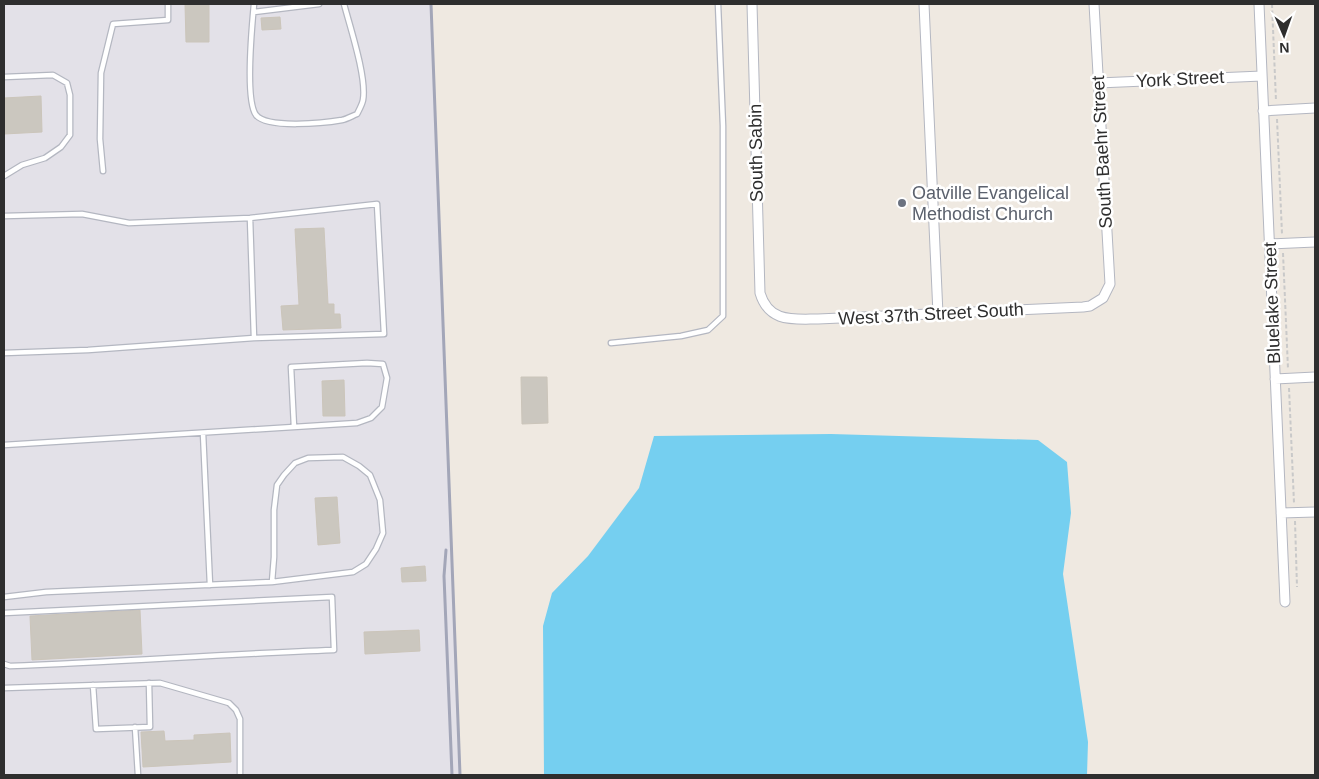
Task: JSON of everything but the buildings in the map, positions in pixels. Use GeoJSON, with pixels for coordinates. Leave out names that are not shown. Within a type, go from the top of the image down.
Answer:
{"type":"FeatureCollection","features":[{"type":"Feature","properties":{"kind":"street","name":"South Sabin"},"geometry":{"type":"LineString","coordinates":[[752,4],[757,157],[758,281],[762,302]]}},
{"type":"Feature","properties":{"kind":"street"},"geometry":{"type":"LineString","coordinates":[[924,4],[938,314]]}},
{"type":"Feature","properties":{"kind":"street","name":"South Baehr Street"},"geometry":{"type":"LineString","coordinates":[[1094,4],[1110,269],[1110,284],[1102,298]]}},
{"type":"Feature","properties":{"kind":"street","name":"Bluelake Street"},"geometry":{"type":"LineString","coordinates":[[1259,4],[1285,602]]}},
{"type":"Feature","properties":{"kind":"street","name":"York Street"},"geometry":{"type":"LineString","coordinates":[[1098,83],[1262,76]]}},
{"type":"Feature","properties":{"kind":"street"},"geometry":{"type":"LineString","coordinates":[[1264,111],[1315,108]]}},
{"type":"Feature","properties":{"kind":"street"},"geometry":{"type":"LineString","coordinates":[[1269,244],[1315,242]]}},
{"type":"Feature","properties":{"kind":"street","name":"West 37th Street South"},"geometry":{"type":"LineString","coordinates":[[762,302],[770,311],[786,319],[818,319],[1083,307],[1090,306],[1102,298]]}},
{"type":"Feature","properties":{"kind":"street"},"geometry":{"type":"LineString","coordinates":[[1275,379],[1315,377]]}},
{"type":"Feature","properties":{"kind":"street"},"geometry":{"type":"LineString","coordinates":[[1281,513],[1315,512]]}},
{"type":"Feature","properties":{"kind":"lane"},"geometry":{"type":"LineString","coordinates":[[103,171],[100,139],[101,73],[113,24],[168,20],[168,4]]}},
{"type":"Feature","properties":{"kind":"lane"},"geometry":{"type":"LineString","coordinates":[[254,4],[250,86],[255,114],[262,121],[292,125],[343,120],[357,114],[363,101],[363,85],[358,56],[344,4]]}},
{"type":"Feature","properties":{"kind":"lane"},"geometry":{"type":"LineString","coordinates":[[254,12],[319,4]]}},
{"type":"Feature","properties":{"kind":"lane"},"geometry":{"type":"LineString","coordinates":[[611,343],[681,336],[708,330],[723,316],[723,126],[718,4]]}},
{"type":"Feature","properties":{"kind":"lane"},"geometry":{"type":"LineString","coordinates":[[4,77],[52,75],[67,83],[70,95],[70,135],[61,147],[45,158],[22,165],[4,176]]}},
{"type":"Feature","properties":{"kind":"lane"},"geometry":{"type":"LineString","coordinates":[[4,216],[82,214],[129,223],[250,218],[376,204],[384,334],[254,338],[88,350],[4,353]]}},
{"type":"Feature","properties":{"kind":"lane"},"geometry":{"type":"LineString","coordinates":[[250,218],[254,338]]}},
{"type":"Feature","properties":{"kind":"lane"},"geometry":{"type":"LineString","coordinates":[[4,445],[203,433],[357,423],[371,418],[382,407],[388,378],[383,364],[367,363],[291,367],[294,427]]}},
{"type":"Feature","properties":{"kind":"lane"},"geometry":{"type":"LineString","coordinates":[[203,433],[210,585]]}},
{"type":"Feature","properties":{"kind":"lane"},"geometry":{"type":"LineString","coordinates":[[4,597],[46,592],[272,582],[353,572],[366,564],[376,549],[383,532],[380,500],[370,475],[343,457],[308,458],[295,463],[284,475],[277,485],[274,510],[272,582]]}},
{"type":"Feature","properties":{"kind":"lane"},"geometry":{"type":"LineString","coordinates":[[4,613],[332,597],[334,650],[219,655],[88,664],[10,666],[4,664]]}},
{"type":"Feature","properties":{"kind":"lane"},"geometry":{"type":"LineString","coordinates":[[4,688],[160,682],[229,703],[236,710],[240,719],[240,775]]}},
{"type":"Feature","properties":{"kind":"lane"},"geometry":{"type":"LineString","coordinates":[[93,685],[96,729],[150,727],[149,683]]}},
{"type":"Feature","properties":{"kind":"lane"},"geometry":{"type":"LineString","coordinates":[[135,727],[138,775]]}},
{"type":"Feature","properties":{"kind":"path"},"geometry":{"type":"LineString","coordinates":[[1272,4],[1298,587]]}},
{"type":"Feature","properties":{"kind":"shaded area"},"geometry":{"type":"Polygon","coordinates":[[[4,4],[432,4],[461,775],[4,775],[4,4]]]}},
{"type":"Feature","properties":{"kind":"water"},"geometry":{"type":"Polygon","coordinates":[[[831,434],[1038,440],[1067,462],[1071,513],[1063,574],[1088,742],[1087,775],[544,775],[543,626],[552,593],[588,556],[639,488],[654,436],[831,434]]]}},
{"type":"Feature","properties":{"kind":"railway"},"geometry":{"type":"LineString","coordinates":[[431,4],[460,775]]}},
{"type":"Feature","properties":{"kind":"railway"},"geometry":{"type":"LineString","coordinates":[[446,550],[444,576],[452,775]]}},
{"type":"Feature","properties":{"kind":"place","name":"Oatville Evangelical Methodist Church"},"geometry":{"type":"Point","coordinates":[902,203]}}]}
